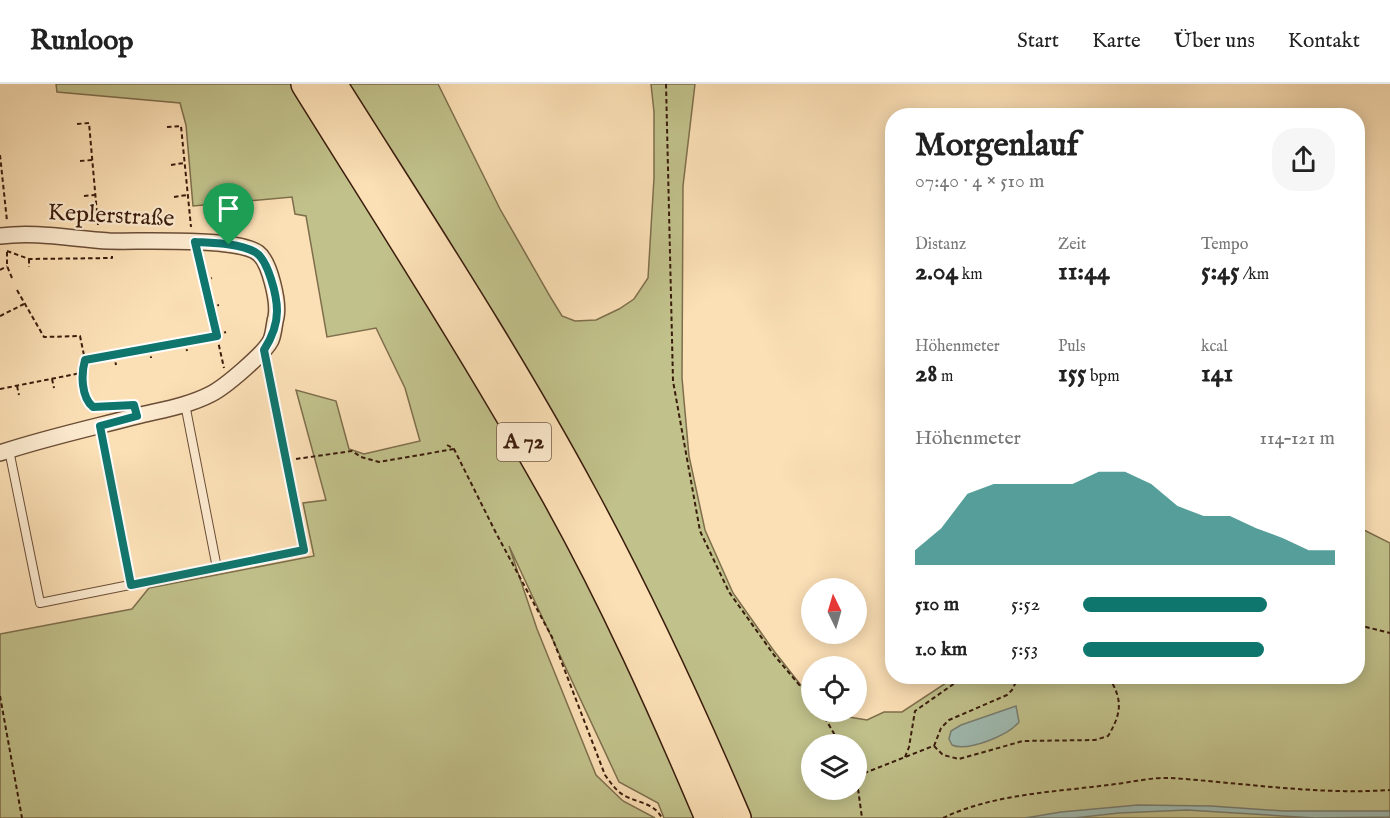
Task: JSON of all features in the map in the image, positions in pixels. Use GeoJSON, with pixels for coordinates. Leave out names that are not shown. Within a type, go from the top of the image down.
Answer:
{"type":"FeatureCollection","features":[{"type":"Feature","properties":{"kind":"highway","name":"A 72"},"geometry":{"type":"LineString","coordinates":[[305,84],[437,295],[554,492],[633,647],[710,818]]}},
{"type":"Feature","properties":{"kind":"highway","name":"A 72"},"geometry":{"type":"LineString","coordinates":[[333,84],[503,356],[582,494],[631,586],[681,690],[737,818]]}},
{"type":"Feature","properties":{"kind":"street","name":"Keplerstraße"},"geometry":{"type":"LineString","coordinates":[[5,242],[194,242],[248,249],[257,253],[264,260],[274,290],[277,312],[271,339],[264,350],[212,394],[185,404],[5,451]]}},
{"type":"Feature","properties":{"kind":"lane"},"geometry":{"type":"LineString","coordinates":[[5,451],[40,603],[304,550],[264,350]]}},
{"type":"Feature","properties":{"kind":"lane"},"geometry":{"type":"LineString","coordinates":[[185,404],[217,568]]}},
{"type":"Feature","properties":{"kind":"lane"},"geometry":{"type":"LineString","coordinates":[[100,426],[131,585]]}},
{"type":"Feature","properties":{"kind":"path"},"geometry":{"type":"LineString","coordinates":[[666,84],[673,381],[700,531],[729,592],[774,655],[801,687]]}},
{"type":"Feature","properties":{"kind":"path"},"geometry":{"type":"LineString","coordinates":[[77,124],[89,123],[95,195],[112,263]]}},
{"type":"Feature","properties":{"kind":"path"},"geometry":{"type":"LineString","coordinates":[[167,128],[181,126],[194,242],[227,383]]}},
{"type":"Feature","properties":{"kind":"path"},"geometry":{"type":"LineString","coordinates":[[0,155],[6,267],[12,278]]}},
{"type":"Feature","properties":{"kind":"path"},"geometry":{"type":"LineString","coordinates":[[80,161],[92,160]]}},
{"type":"Feature","properties":{"kind":"path"},"geometry":{"type":"LineString","coordinates":[[171,165],[184,163]]}},
{"type":"Feature","properties":{"kind":"path"},"geometry":{"type":"LineString","coordinates":[[84,196],[95,195]]}},
{"type":"Feature","properties":{"kind":"path"},"geometry":{"type":"LineString","coordinates":[[174,196],[187,195]]}},
{"type":"Feature","properties":{"kind":"path"},"geometry":{"type":"LineString","coordinates":[[5,242],[29,259],[112,258]]}},
{"type":"Feature","properties":{"kind":"path"},"geometry":{"type":"LineString","coordinates":[[85,258],[86,264]]}},
{"type":"Feature","properties":{"kind":"path"},"geometry":{"type":"LineString","coordinates":[[29,259],[29,267]]}},
{"type":"Feature","properties":{"kind":"path"},"geometry":{"type":"LineString","coordinates":[[58,259],[59,266]]}},
{"type":"Feature","properties":{"kind":"path"},"geometry":{"type":"LineString","coordinates":[[0,270],[6,267]]}},
{"type":"Feature","properties":{"kind":"path"},"geometry":{"type":"LineString","coordinates":[[204,280],[212,278]]}},
{"type":"Feature","properties":{"kind":"path"},"geometry":{"type":"LineString","coordinates":[[17,290],[44,337],[80,336],[85,360],[81,373],[87,402],[93,407],[113,406]]}},
{"type":"Feature","properties":{"kind":"path"},"geometry":{"type":"LineString","coordinates":[[0,316],[24,304]]}},
{"type":"Feature","properties":{"kind":"path"},"geometry":{"type":"LineString","coordinates":[[210,307],[219,305]]}},
{"type":"Feature","properties":{"kind":"path"},"geometry":{"type":"LineString","coordinates":[[85,360],[226,333]]}},
{"type":"Feature","properties":{"kind":"path"},"geometry":{"type":"LineString","coordinates":[[185,342],[187,351]]}},
{"type":"Feature","properties":{"kind":"path"},"geometry":{"type":"LineString","coordinates":[[149,348],[151,358]]}},
{"type":"Feature","properties":{"kind":"path"},"geometry":{"type":"LineString","coordinates":[[114,355],[116,365]]}},
{"type":"Feature","properties":{"kind":"path"},"geometry":{"type":"LineString","coordinates":[[0,389],[81,373]]}},
{"type":"Feature","properties":{"kind":"path"},"geometry":{"type":"LineString","coordinates":[[52,379],[54,388]]}},
{"type":"Feature","properties":{"kind":"path"},"geometry":{"type":"LineString","coordinates":[[17,386],[19,395]]}},
{"type":"Feature","properties":{"kind":"path"},"geometry":{"type":"LineString","coordinates":[[447,445],[454,449],[552,636],[605,776],[613,787],[625,796],[658,811],[662,818]]}},
{"type":"Feature","properties":{"kind":"path"},"geometry":{"type":"LineString","coordinates":[[286,461],[352,451],[361,457],[379,462],[454,449]]}},
{"type":"Feature","properties":{"kind":"path"},"geometry":{"type":"LineString","coordinates":[[1365,627],[1390,633]]}},
{"type":"Feature","properties":{"kind":"path"},"geometry":{"type":"LineString","coordinates":[[905,757],[915,711],[954,684]]}},
{"type":"Feature","properties":{"kind":"path"},"geometry":{"type":"LineString","coordinates":[[867,771],[934,746],[941,728],[949,720],[1007,695],[1015,684]]}},
{"type":"Feature","properties":{"kind":"path"},"geometry":{"type":"LineString","coordinates":[[934,746],[943,755],[959,759],[1023,741],[1095,740],[1108,736],[1117,722],[1120,706],[1113,684]]}},
{"type":"Feature","properties":{"kind":"path"},"geometry":{"type":"LineString","coordinates":[[0,696],[22,818]]}},
{"type":"Feature","properties":{"kind":"path"},"geometry":{"type":"LineString","coordinates":[[943,818],[977,805],[1018,797],[1168,778],[1268,788],[1390,790]]}},
{"type":"Feature","properties":{"kind":"path"},"geometry":{"type":"LineString","coordinates":[[860,800],[862,818]]}},
{"type":"Feature","properties":{"kind":"green space"},"geometry":{"type":"Polygon","coordinates":[[[56,84],[438,84],[500,209],[562,316],[575,321],[596,320],[634,299],[648,278],[654,178],[654,112],[651,84],[695,84],[683,186],[682,378],[689,456],[705,530],[733,593],[801,685],[801,722],[867,722],[884,712],[902,712],[944,684],[1365,684],[1365,530],[1390,543],[1390,818],[664,818],[658,803],[619,782],[509,546],[537,629],[596,775],[623,801],[655,818],[0,818],[0,634],[132,609],[149,588],[314,556],[303,503],[326,500],[296,390],[336,401],[349,449],[364,454],[420,441],[405,388],[376,328],[327,337],[306,216],[295,214],[292,197],[193,206],[186,125],[180,103],[57,92],[56,84]]]}},
{"type":"Feature","properties":{"kind":"water"},"geometry":{"type":"Polygon","coordinates":[[[1016,706],[1019,722],[1007,732],[978,744],[959,747],[952,745],[949,739],[951,731],[961,725],[1016,706]]]}},
{"type":"Feature","properties":{"kind":"water"},"geometry":{"type":"Polygon","coordinates":[[[1138,805],[1211,806],[1284,811],[1390,811],[1390,817],[1315,818],[1187,810],[1119,813],[1074,818],[1025,818],[1061,812],[1138,805]]]}},
{"type":"Feature","properties":{"kind":"route"},"geometry":{"type":"LineString","coordinates":[[195,242],[229,245],[248,249],[257,253],[264,260],[274,290],[277,312],[271,339],[264,350],[304,550],[131,585],[100,426],[137,416],[134,405],[93,407],[87,402],[81,373],[85,360],[217,336],[195,242]]}}]}
